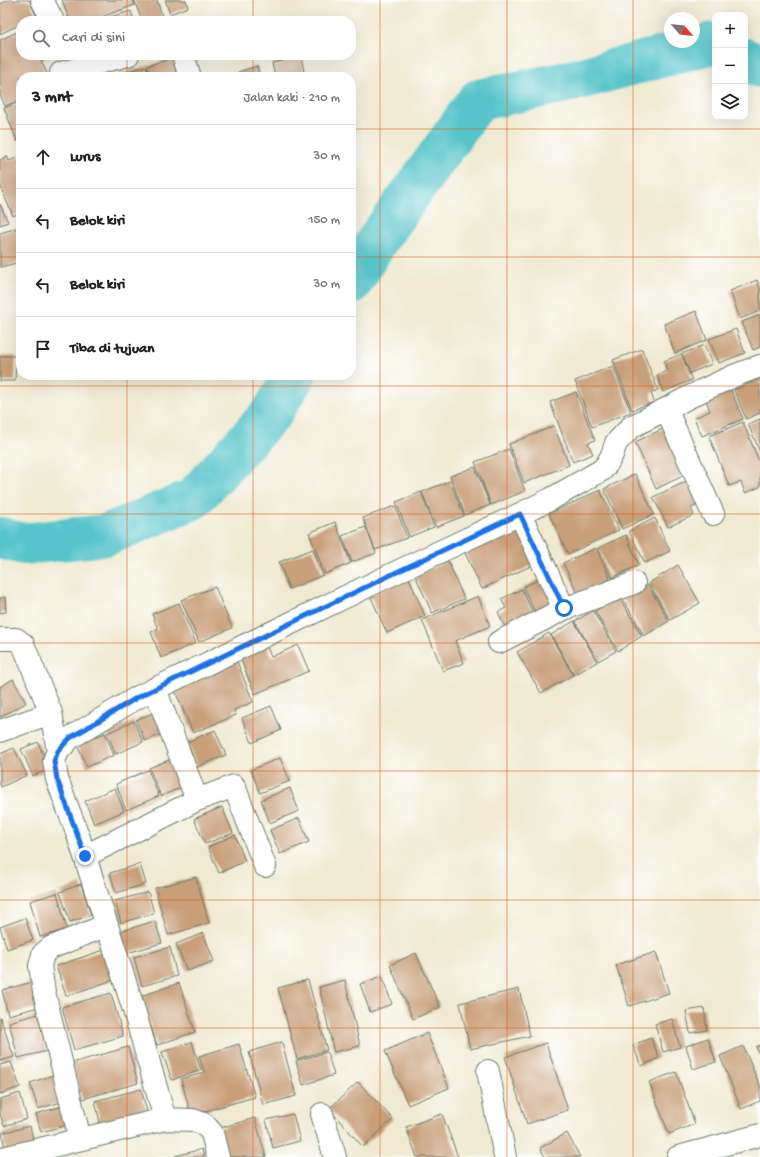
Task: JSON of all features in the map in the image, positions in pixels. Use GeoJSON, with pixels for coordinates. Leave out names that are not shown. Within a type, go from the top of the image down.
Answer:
{"type":"FeatureCollection","features":[{"type":"Feature","properties":{"kind":"street"},"geometry":{"type":"LineString","coordinates":[[42,0],[50,16]]}},
{"type":"Feature","properties":{"kind":"street"},"geometry":{"type":"LineString","coordinates":[[61,68],[102,60]]}},
{"type":"Feature","properties":{"kind":"street"},"geometry":{"type":"LineString","coordinates":[[185,60],[188,72]]}},
{"type":"Feature","properties":{"kind":"street"},"geometry":{"type":"LineString","coordinates":[[165,1119],[134,1010],[107,925],[85,856],[57,779],[54,761],[58,751],[70,738],[138,697],[551,499],[602,470],[612,455],[616,443],[631,427],[736,375],[760,366]]}},
{"type":"Feature","properties":{"kind":"street"},"geometry":{"type":"LineString","coordinates":[[666,409],[713,514]]}},
{"type":"Feature","properties":{"kind":"street"},"geometry":{"type":"LineString","coordinates":[[520,514],[564,608]]}},
{"type":"Feature","properties":{"kind":"street"},"geometry":{"type":"LineString","coordinates":[[499,642],[564,608],[634,583]]}},
{"type":"Feature","properties":{"kind":"street"},"geometry":{"type":"LineString","coordinates":[[0,639],[16,639],[23,644],[51,713],[58,751]]}},
{"type":"Feature","properties":{"kind":"street"},"geometry":{"type":"LineString","coordinates":[[155,689],[197,800]]}},
{"type":"Feature","properties":{"kind":"street"},"geometry":{"type":"LineString","coordinates":[[0,731],[51,713]]}},
{"type":"Feature","properties":{"kind":"street"},"geometry":{"type":"LineString","coordinates":[[85,856],[197,800],[234,786],[265,866]]}},
{"type":"Feature","properties":{"kind":"street"},"geometry":{"type":"LineString","coordinates":[[80,1139],[44,992],[40,966],[44,954],[50,948],[107,925]]}},
{"type":"Feature","properties":{"kind":"street"},"geometry":{"type":"LineString","coordinates":[[488,1071],[505,1157]]}},
{"type":"Feature","properties":{"kind":"street"},"geometry":{"type":"LineString","coordinates":[[322,1114],[334,1157]]}},
{"type":"Feature","properties":{"kind":"street"},"geometry":{"type":"LineString","coordinates":[[7,1157],[165,1119],[193,1120],[204,1124],[212,1133],[218,1157]]}},
{"type":"Feature","properties":{"kind":"street"},"geometry":{"type":"LineString","coordinates":[[678,1157],[760,1135]]}},
{"type":"Feature","properties":{"kind":"building"},"geometry":{"type":"Polygon","coordinates":[[[8,0],[29,0],[37,16],[16,16],[16,26],[0,34],[0,4],[8,0]]]}},
{"type":"Feature","properties":{"kind":"building"},"geometry":{"type":"Polygon","coordinates":[[[62,0],[133,0],[135,5],[104,16],[68,16],[62,0]]]}},
{"type":"Feature","properties":{"kind":"building"},"geometry":{"type":"Polygon","coordinates":[[[134,0],[157,0],[162,16],[140,16],[134,0]]]}},
{"type":"Feature","properties":{"kind":"building"},"geometry":{"type":"Polygon","coordinates":[[[165,0],[186,0],[188,7],[170,14],[165,0]]]}},
{"type":"Feature","properties":{"kind":"building"},"geometry":{"type":"Polygon","coordinates":[[[131,11],[132,16],[113,16],[131,11]]]}},
{"type":"Feature","properties":{"kind":"building"},"geometry":{"type":"Polygon","coordinates":[[[16,32],[16,60],[43,60],[41,61],[46,72],[16,72],[16,101],[5,106],[0,95],[0,40],[16,32]]]}},
{"type":"Feature","properties":{"kind":"building"},"geometry":{"type":"Polygon","coordinates":[[[166,60],[176,60],[180,72],[149,72],[147,66],[166,60]]]}},
{"type":"Feature","properties":{"kind":"building"},"geometry":{"type":"Polygon","coordinates":[[[284,60],[302,60],[304,72],[274,72],[272,63],[284,60]]]}},
{"type":"Feature","properties":{"kind":"building"},"geometry":{"type":"Polygon","coordinates":[[[146,66],[148,72],[127,72],[146,66]]]}},
{"type":"Feature","properties":{"kind":"building"},"geometry":{"type":"Polygon","coordinates":[[[257,66],[259,72],[238,72],[257,66]]]}},
{"type":"Feature","properties":{"kind":"building"},"geometry":{"type":"Polygon","coordinates":[[[16,103],[16,138],[4,108],[16,103]]]}},
{"type":"Feature","properties":{"kind":"building"},"geometry":{"type":"Polygon","coordinates":[[[7,156],[9,161],[16,158],[16,214],[13,216],[0,186],[0,160],[7,156]]]}},
{"type":"Feature","properties":{"kind":"building"},"geometry":{"type":"Polygon","coordinates":[[[0,204],[8,222],[0,225],[0,204]]]}},
{"type":"Feature","properties":{"kind":"building"},"geometry":{"type":"Polygon","coordinates":[[[16,228],[16,263],[0,267],[0,233],[16,228]]]}},
{"type":"Feature","properties":{"kind":"building"},"geometry":{"type":"Polygon","coordinates":[[[757,280],[760,289],[760,311],[740,319],[730,291],[757,280]]]}},
{"type":"Feature","properties":{"kind":"building"},"geometry":{"type":"Polygon","coordinates":[[[696,311],[707,340],[675,353],[664,324],[696,311]]]}},
{"type":"Feature","properties":{"kind":"building"},"geometry":{"type":"Polygon","coordinates":[[[760,315],[760,347],[753,350],[742,322],[760,315]]]}},
{"type":"Feature","properties":{"kind":"building"},"geometry":{"type":"Polygon","coordinates":[[[736,329],[745,353],[719,363],[709,339],[736,329]]]}},
{"type":"Feature","properties":{"kind":"building"},"geometry":{"type":"Polygon","coordinates":[[[704,345],[712,364],[690,373],[682,354],[704,345]]]}},
{"type":"Feature","properties":{"kind":"building"},"geometry":{"type":"Polygon","coordinates":[[[642,349],[658,390],[651,393],[654,402],[632,410],[613,360],[642,349]]]}},
{"type":"Feature","properties":{"kind":"building"},"geometry":{"type":"Polygon","coordinates":[[[682,354],[692,380],[663,392],[657,375],[667,371],[664,361],[682,354]]]}},
{"type":"Feature","properties":{"kind":"building"},"geometry":{"type":"Polygon","coordinates":[[[0,356],[16,356],[15,381],[0,381],[0,356]]]}},
{"type":"Feature","properties":{"kind":"building"},"geometry":{"type":"Polygon","coordinates":[[[613,366],[631,412],[592,427],[575,381],[613,366]]]}},
{"type":"Feature","properties":{"kind":"building"},"geometry":{"type":"Polygon","coordinates":[[[760,379],[760,413],[746,419],[734,390],[760,379]]]}},
{"type":"Feature","properties":{"kind":"building"},"geometry":{"type":"Polygon","coordinates":[[[731,390],[743,419],[702,436],[694,418],[710,411],[706,400],[731,390]]]}},
{"type":"Feature","properties":{"kind":"building"},"geometry":{"type":"Polygon","coordinates":[[[576,392],[595,440],[588,443],[593,454],[573,462],[550,402],[576,392]]]}},
{"type":"Feature","properties":{"kind":"building"},"geometry":{"type":"Polygon","coordinates":[[[760,419],[760,452],[748,424],[760,419]]]}},
{"type":"Feature","properties":{"kind":"building"},"geometry":{"type":"Polygon","coordinates":[[[743,422],[760,464],[760,487],[745,493],[741,482],[729,486],[709,436],[743,422]]]}},
{"type":"Feature","properties":{"kind":"building"},"geometry":{"type":"Polygon","coordinates":[[[554,426],[569,465],[524,483],[509,444],[554,426]]]}},
{"type":"Feature","properties":{"kind":"building"},"geometry":{"type":"Polygon","coordinates":[[[667,427],[689,473],[656,489],[635,442],[667,427]]]}},
{"type":"Feature","properties":{"kind":"building"},"geometry":{"type":"Polygon","coordinates":[[[509,449],[525,491],[491,505],[475,462],[509,449]]]}},
{"type":"Feature","properties":{"kind":"building"},"geometry":{"type":"Polygon","coordinates":[[[475,467],[490,505],[465,515],[450,476],[475,467]]]}},
{"type":"Feature","properties":{"kind":"building"},"geometry":{"type":"Polygon","coordinates":[[[635,474],[654,514],[622,529],[604,489],[635,474]]]}},
{"type":"Feature","properties":{"kind":"building"},"geometry":{"type":"Polygon","coordinates":[[[694,478],[705,502],[691,508],[694,515],[668,527],[653,497],[694,478]]]}},
{"type":"Feature","properties":{"kind":"building"},"geometry":{"type":"Polygon","coordinates":[[[450,481],[464,516],[436,527],[422,492],[450,481]]]}},
{"type":"Feature","properties":{"kind":"building"},"geometry":{"type":"Polygon","coordinates":[[[600,490],[619,530],[568,554],[549,514],[600,490]]]}},
{"type":"Feature","properties":{"kind":"building"},"geometry":{"type":"Polygon","coordinates":[[[421,492],[434,527],[409,537],[396,502],[421,492]]]}},
{"type":"Feature","properties":{"kind":"building"},"geometry":{"type":"Polygon","coordinates":[[[395,506],[407,538],[375,550],[363,518],[395,506]]]}},
{"type":"Feature","properties":{"kind":"building"},"geometry":{"type":"Polygon","coordinates":[[[655,518],[670,551],[645,563],[629,531],[655,518]]]}},
{"type":"Feature","properties":{"kind":"building"},"geometry":{"type":"Polygon","coordinates":[[[335,522],[351,563],[325,574],[309,533],[335,522]]]}},
{"type":"Feature","properties":{"kind":"building"},"geometry":{"type":"Polygon","coordinates":[[[520,525],[537,563],[482,589],[464,551],[520,525]]]}},
{"type":"Feature","properties":{"kind":"building"},"geometry":{"type":"Polygon","coordinates":[[[366,527],[376,553],[352,562],[342,536],[366,527]]]}},
{"type":"Feature","properties":{"kind":"building"},"geometry":{"type":"Polygon","coordinates":[[[626,535],[639,565],[612,578],[598,548],[626,535]]]}},
{"type":"Feature","properties":{"kind":"building"},"geometry":{"type":"Polygon","coordinates":[[[596,548],[610,579],[578,594],[563,563],[596,548]]]}},
{"type":"Feature","properties":{"kind":"building"},"geometry":{"type":"Polygon","coordinates":[[[313,549],[323,575],[289,589],[279,562],[313,549]]]}},
{"type":"Feature","properties":{"kind":"building"},"geometry":{"type":"Polygon","coordinates":[[[448,561],[464,599],[432,613],[415,575],[448,561]]]}},
{"type":"Feature","properties":{"kind":"building"},"geometry":{"type":"Polygon","coordinates":[[[678,565],[700,603],[670,620],[649,583],[678,565]]]}},
{"type":"Feature","properties":{"kind":"building"},"geometry":{"type":"Polygon","coordinates":[[[544,577],[556,605],[536,615],[523,587],[544,577]]]}},
{"type":"Feature","properties":{"kind":"building"},"geometry":{"type":"Polygon","coordinates":[[[409,578],[425,616],[387,633],[370,595],[409,578]]]}},
{"type":"Feature","properties":{"kind":"building"},"geometry":{"type":"Polygon","coordinates":[[[648,585],[669,621],[644,636],[623,599],[648,585]]]}},
{"type":"Feature","properties":{"kind":"building"},"geometry":{"type":"Polygon","coordinates":[[[215,587],[232,628],[199,642],[181,600],[215,587]]]}},
{"type":"Feature","properties":{"kind":"building"},"geometry":{"type":"Polygon","coordinates":[[[522,589],[534,616],[506,629],[498,612],[506,608],[501,599],[522,589]]]}},
{"type":"Feature","properties":{"kind":"building"},"geometry":{"type":"Polygon","coordinates":[[[478,596],[490,626],[455,641],[464,663],[443,671],[422,620],[478,596]]]}},
{"type":"Feature","properties":{"kind":"building"},"geometry":{"type":"Polygon","coordinates":[[[5,597],[6,612],[0,613],[0,598],[5,597]]]}},
{"type":"Feature","properties":{"kind":"building"},"geometry":{"type":"Polygon","coordinates":[[[619,597],[642,636],[618,651],[595,611],[619,597]]]}},
{"type":"Feature","properties":{"kind":"building"},"geometry":{"type":"Polygon","coordinates":[[[179,603],[196,643],[161,658],[151,632],[158,629],[152,614],[179,603]]]}},
{"type":"Feature","properties":{"kind":"building"},"geometry":{"type":"Polygon","coordinates":[[[593,611],[616,651],[598,661],[575,621],[593,611]]]}},
{"type":"Feature","properties":{"kind":"building"},"geometry":{"type":"Polygon","coordinates":[[[574,621],[597,662],[574,675],[551,635],[574,621]]]}},
{"type":"Feature","properties":{"kind":"building"},"geometry":{"type":"Polygon","coordinates":[[[549,633],[573,675],[541,693],[517,652],[549,633]]]}},
{"type":"Feature","properties":{"kind":"building"},"geometry":{"type":"Polygon","coordinates":[[[265,642],[271,657],[298,645],[309,671],[255,694],[238,653],[265,642]]]}},
{"type":"Feature","properties":{"kind":"building"},"geometry":{"type":"Polygon","coordinates":[[[236,659],[253,702],[234,710],[236,715],[193,733],[173,686],[236,659]]]}},
{"type":"Feature","properties":{"kind":"building"},"geometry":{"type":"Polygon","coordinates":[[[13,679],[26,703],[0,717],[0,687],[13,679]]]}},
{"type":"Feature","properties":{"kind":"building"},"geometry":{"type":"Polygon","coordinates":[[[271,706],[281,730],[252,743],[242,718],[271,706]]]}},
{"type":"Feature","properties":{"kind":"building"},"geometry":{"type":"Polygon","coordinates":[[[160,710],[169,731],[145,741],[136,720],[160,710]]]}},
{"type":"Feature","properties":{"kind":"building"},"geometry":{"type":"Polygon","coordinates":[[[134,721],[143,742],[116,754],[107,733],[134,721]]]}},
{"type":"Feature","properties":{"kind":"building"},"geometry":{"type":"Polygon","coordinates":[[[215,730],[226,755],[197,767],[187,742],[215,730]]]}},
{"type":"Feature","properties":{"kind":"building"},"geometry":{"type":"Polygon","coordinates":[[[105,733],[114,755],[87,767],[77,745],[105,733]]]}},
{"type":"Feature","properties":{"kind":"building"},"geometry":{"type":"Polygon","coordinates":[[[38,742],[49,769],[33,776],[21,749],[38,742]]]}},
{"type":"Feature","properties":{"kind":"building"},"geometry":{"type":"Polygon","coordinates":[[[14,748],[27,775],[1,787],[0,754],[14,748]]]}},
{"type":"Feature","properties":{"kind":"building"},"geometry":{"type":"Polygon","coordinates":[[[176,757],[187,785],[161,796],[149,768],[176,757]]]}},
{"type":"Feature","properties":{"kind":"building"},"geometry":{"type":"Polygon","coordinates":[[[280,758],[290,781],[260,793],[251,770],[280,758]]]}},
{"type":"Feature","properties":{"kind":"building"},"geometry":{"type":"Polygon","coordinates":[[[148,770],[159,796],[126,810],[116,784],[148,770]]]}},
{"type":"Feature","properties":{"kind":"building"},"geometry":{"type":"Polygon","coordinates":[[[115,788],[124,811],[94,824],[85,801],[115,788]]]}},
{"type":"Feature","properties":{"kind":"building"},"geometry":{"type":"Polygon","coordinates":[[[290,788],[299,811],[270,823],[261,800],[290,788]]]}},
{"type":"Feature","properties":{"kind":"building"},"geometry":{"type":"Polygon","coordinates":[[[222,807],[233,833],[205,844],[194,819],[222,807]]]}},
{"type":"Feature","properties":{"kind":"building"},"geometry":{"type":"Polygon","coordinates":[[[299,818],[309,842],[280,854],[270,830],[299,818]]]}},
{"type":"Feature","properties":{"kind":"building"},"geometry":{"type":"Polygon","coordinates":[[[235,835],[245,861],[219,873],[208,847],[235,835]]]}},
{"type":"Feature","properties":{"kind":"building"},"geometry":{"type":"Polygon","coordinates":[[[140,864],[146,884],[116,893],[110,873],[140,864]]]}},
{"type":"Feature","properties":{"kind":"building"},"geometry":{"type":"Polygon","coordinates":[[[196,877],[209,923],[168,935],[155,888],[196,877]]]}},
{"type":"Feature","properties":{"kind":"building"},"geometry":{"type":"Polygon","coordinates":[[[81,884],[91,915],[70,922],[60,892],[81,884]]]}},
{"type":"Feature","properties":{"kind":"building"},"geometry":{"type":"Polygon","coordinates":[[[148,892],[154,913],[121,923],[115,901],[148,892]]]}},
{"type":"Feature","properties":{"kind":"building"},"geometry":{"type":"Polygon","coordinates":[[[57,893],[67,929],[40,937],[30,901],[57,893]]]}},
{"type":"Feature","properties":{"kind":"building"},"geometry":{"type":"Polygon","coordinates":[[[25,918],[33,940],[7,949],[0,927],[25,918]]]}},
{"type":"Feature","properties":{"kind":"building"},"geometry":{"type":"Polygon","coordinates":[[[155,921],[162,943],[127,953],[121,931],[155,921]]]}},
{"type":"Feature","properties":{"kind":"building"},"geometry":{"type":"Polygon","coordinates":[[[203,933],[214,961],[187,971],[176,944],[203,933]]]}},
{"type":"Feature","properties":{"kind":"building"},"geometry":{"type":"Polygon","coordinates":[[[170,947],[177,976],[142,986],[134,957],[170,947]]]}},
{"type":"Feature","properties":{"kind":"building"},"geometry":{"type":"Polygon","coordinates":[[[104,950],[113,980],[66,996],[56,966],[104,950]]]}},
{"type":"Feature","properties":{"kind":"building"},"geometry":{"type":"Polygon","coordinates":[[[656,952],[669,993],[629,1006],[616,965],[656,952]]]}},
{"type":"Feature","properties":{"kind":"building"},"geometry":{"type":"Polygon","coordinates":[[[416,953],[440,1007],[413,1019],[390,965],[416,953]]]}},
{"type":"Feature","properties":{"kind":"building"},"geometry":{"type":"Polygon","coordinates":[[[382,976],[392,1004],[370,1012],[360,984],[382,976]]]}},
{"type":"Feature","properties":{"kind":"building"},"geometry":{"type":"Polygon","coordinates":[[[308,980],[327,1050],[297,1059],[278,988],[308,980]]]}},
{"type":"Feature","properties":{"kind":"building"},"geometry":{"type":"Polygon","coordinates":[[[345,980],[360,1046],[334,1052],[319,987],[345,980]]]}},
{"type":"Feature","properties":{"kind":"building"},"geometry":{"type":"Polygon","coordinates":[[[33,982],[39,1007],[8,1015],[2,990],[33,982]]]}},
{"type":"Feature","properties":{"kind":"building"},"geometry":{"type":"Polygon","coordinates":[[[179,983],[195,1032],[157,1045],[141,996],[179,983]]]}},
{"type":"Feature","properties":{"kind":"building"},"geometry":{"type":"Polygon","coordinates":[[[519,989],[530,1036],[470,1049],[460,1003],[519,989]]]}},
{"type":"Feature","properties":{"kind":"building"},"geometry":{"type":"Polygon","coordinates":[[[111,993],[123,1036],[74,1050],[62,1007],[111,993]]]}},
{"type":"Feature","properties":{"kind":"building"},"geometry":{"type":"Polygon","coordinates":[[[704,1008],[707,1030],[690,1033],[686,1011],[704,1008]]]}},
{"type":"Feature","properties":{"kind":"building"},"geometry":{"type":"Polygon","coordinates":[[[38,1014],[47,1051],[18,1058],[9,1022],[38,1014]]]}},
{"type":"Feature","properties":{"kind":"building"},"geometry":{"type":"Polygon","coordinates":[[[0,1017],[14,1057],[0,1061],[0,1017]]]}},
{"type":"Feature","properties":{"kind":"building"},"geometry":{"type":"Polygon","coordinates":[[[672,1019],[680,1047],[663,1052],[655,1024],[672,1019]]]}},
{"type":"Feature","properties":{"kind":"building"},"geometry":{"type":"Polygon","coordinates":[[[427,1033],[449,1088],[408,1105],[385,1051],[427,1033]]]}},
{"type":"Feature","properties":{"kind":"building"},"geometry":{"type":"Polygon","coordinates":[[[651,1038],[659,1058],[641,1066],[633,1045],[651,1038]]]}},
{"type":"Feature","properties":{"kind":"building"},"geometry":{"type":"Polygon","coordinates":[[[708,1038],[716,1062],[693,1069],[686,1046],[708,1038]]]}},
{"type":"Feature","properties":{"kind":"building"},"geometry":{"type":"Polygon","coordinates":[[[192,1042],[201,1070],[172,1080],[162,1052],[192,1042]]]}},
{"type":"Feature","properties":{"kind":"building"},"geometry":{"type":"Polygon","coordinates":[[[282,1042],[296,1096],[263,1105],[249,1052],[282,1042]]]}},
{"type":"Feature","properties":{"kind":"building"},"geometry":{"type":"Polygon","coordinates":[[[546,1043],[568,1110],[527,1124],[505,1057],[546,1043]]]}},
{"type":"Feature","properties":{"kind":"building"},"geometry":{"type":"Polygon","coordinates":[[[239,1044],[255,1097],[191,1115],[181,1079],[204,1073],[199,1056],[239,1044]]]}},
{"type":"Feature","properties":{"kind":"building"},"geometry":{"type":"Polygon","coordinates":[[[760,1045],[760,1056],[756,1047],[760,1045]]]}},
{"type":"Feature","properties":{"kind":"building"},"geometry":{"type":"Polygon","coordinates":[[[743,1046],[760,1086],[760,1101],[741,1109],[720,1056],[743,1046]]]}},
{"type":"Feature","properties":{"kind":"building"},"geometry":{"type":"Polygon","coordinates":[[[128,1047],[138,1083],[82,1099],[72,1063],[128,1047]]]}},
{"type":"Feature","properties":{"kind":"building"},"geometry":{"type":"Polygon","coordinates":[[[327,1052],[334,1075],[303,1085],[296,1061],[327,1052]]]}},
{"type":"Feature","properties":{"kind":"building"},"geometry":{"type":"Polygon","coordinates":[[[11,1062],[20,1087],[0,1094],[0,1065],[11,1062]]]}},
{"type":"Feature","properties":{"kind":"building"},"geometry":{"type":"Polygon","coordinates":[[[676,1072],[695,1124],[669,1134],[649,1082],[676,1072]]]}},
{"type":"Feature","properties":{"kind":"building"},"geometry":{"type":"Polygon","coordinates":[[[53,1075],[61,1102],[38,1109],[30,1083],[53,1075]]]}},
{"type":"Feature","properties":{"kind":"building"},"geometry":{"type":"Polygon","coordinates":[[[358,1082],[393,1119],[363,1147],[329,1109],[358,1082]]]}},
{"type":"Feature","properties":{"kind":"building"},"geometry":{"type":"Polygon","coordinates":[[[141,1089],[149,1119],[102,1131],[95,1101],[141,1089]]]}},
{"type":"Feature","properties":{"kind":"building"},"geometry":{"type":"Polygon","coordinates":[[[20,1093],[27,1119],[4,1126],[0,1114],[0,1099],[20,1093]]]}},
{"type":"Feature","properties":{"kind":"building"},"geometry":{"type":"Polygon","coordinates":[[[63,1106],[68,1125],[41,1132],[36,1114],[63,1106]]]}},
{"type":"Feature","properties":{"kind":"building"},"geometry":{"type":"Polygon","coordinates":[[[293,1114],[300,1141],[273,1148],[266,1120],[293,1114]]]}},
{"type":"Feature","properties":{"kind":"building"},"geometry":{"type":"Polygon","coordinates":[[[442,1114],[458,1157],[417,1157],[406,1127],[442,1114]]]}},
{"type":"Feature","properties":{"kind":"building"},"geometry":{"type":"Polygon","coordinates":[[[255,1118],[266,1157],[228,1157],[220,1128],[255,1118]]]}},
{"type":"Feature","properties":{"kind":"building"},"geometry":{"type":"Polygon","coordinates":[[[30,1126],[35,1147],[6,1154],[2,1133],[30,1126]]]}},
{"type":"Feature","properties":{"kind":"building"},"geometry":{"type":"Polygon","coordinates":[[[567,1133],[580,1157],[545,1157],[540,1148],[567,1133]]]}},
{"type":"Feature","properties":{"kind":"building"},"geometry":{"type":"Polygon","coordinates":[[[202,1149],[204,1157],[175,1157],[175,1156],[202,1149]]]}},
{"type":"Feature","properties":{"kind":"waterway"},"geometry":{"type":"LineString","coordinates":[[356,276],[378,239],[478,100],[571,81],[712,43]]}},
{"type":"Feature","properties":{"kind":"waterway"},"geometry":{"type":"LineString","coordinates":[[748,61],[760,67]]}},
{"type":"Feature","properties":{"kind":"waterway"},"geometry":{"type":"LineString","coordinates":[[0,538],[23,544],[106,535],[193,499],[271,414],[292,380]]}},
{"type":"Feature","properties":{"kind":"route"},"geometry":{"type":"LineString","coordinates":[[85,856],[57,779],[54,761],[58,751],[70,738],[138,697],[520,514],[564,608]]}}]}
